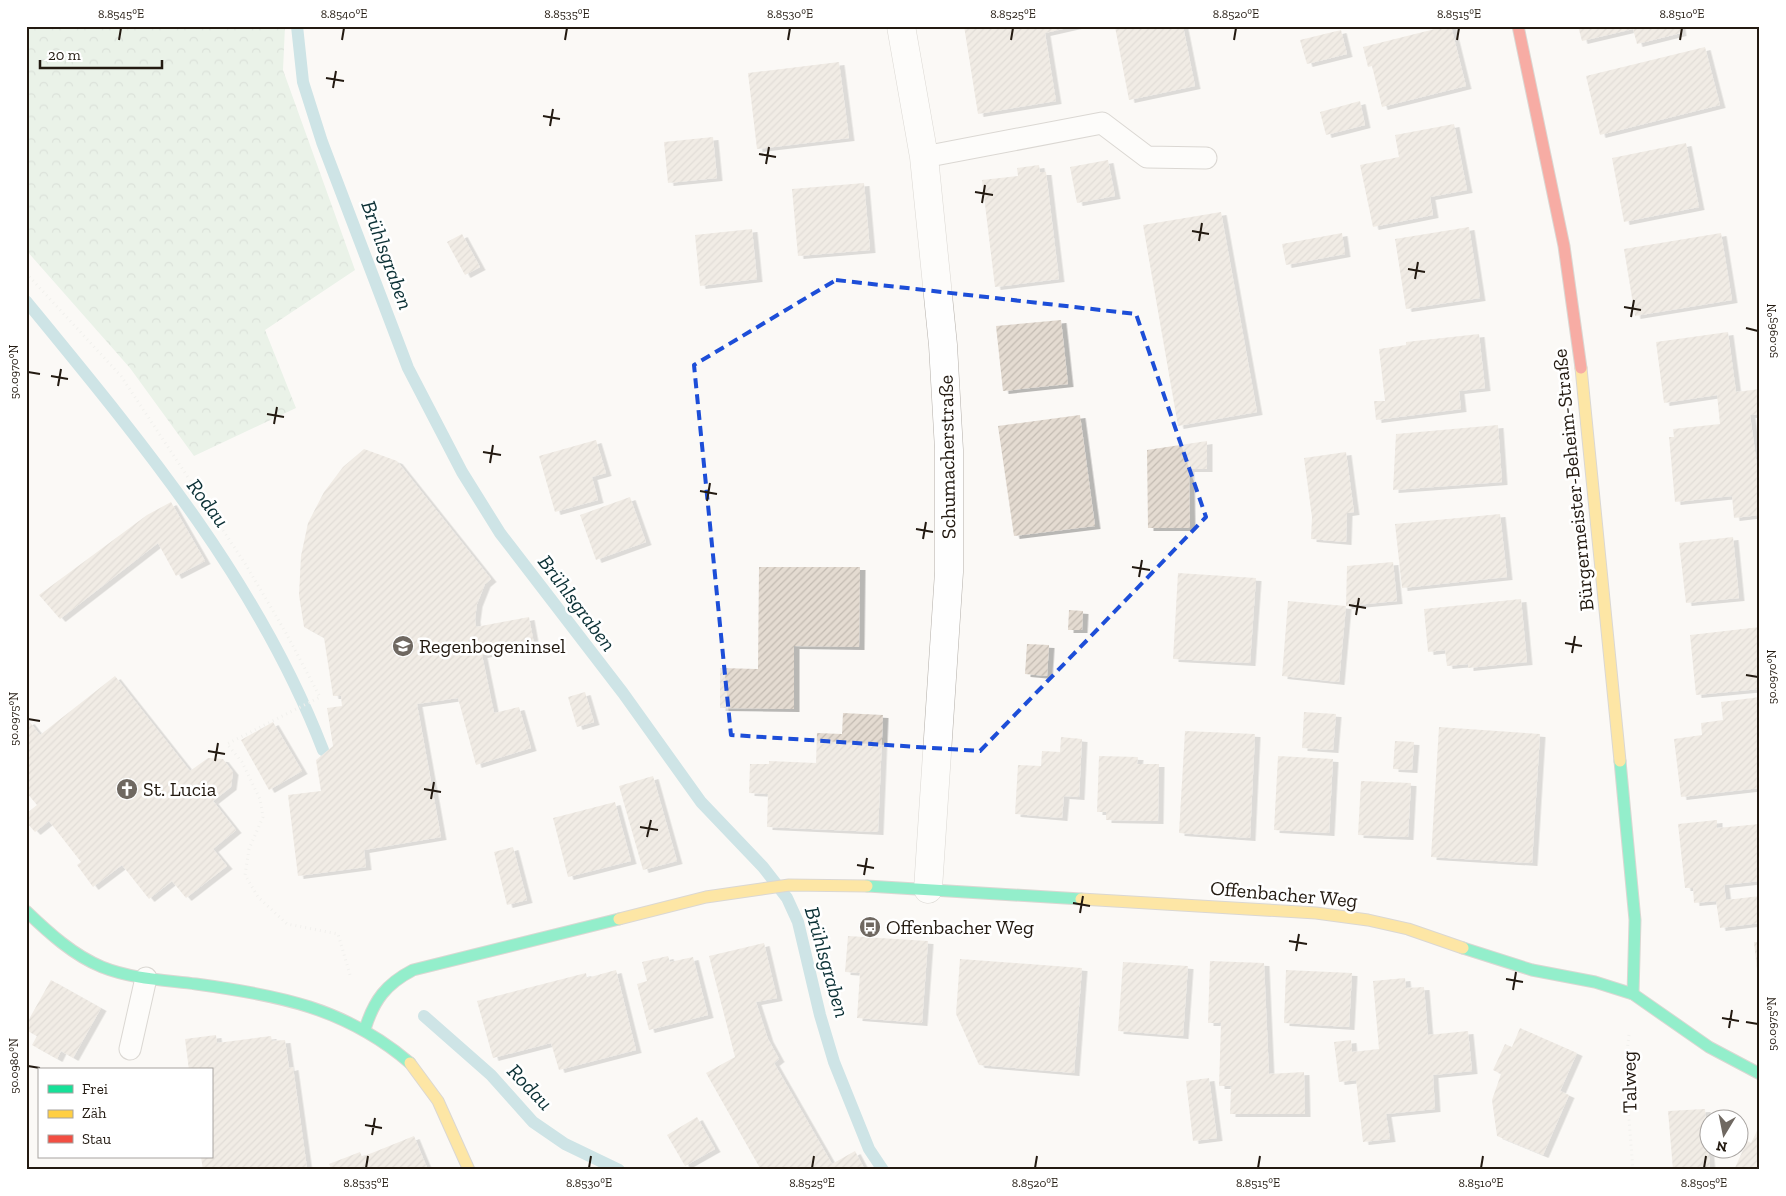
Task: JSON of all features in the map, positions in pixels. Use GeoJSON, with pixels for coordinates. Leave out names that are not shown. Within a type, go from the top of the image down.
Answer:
{"type":"FeatureCollection","features":[{"type":"Feature","properties":{"kind":"street","name":"Schumacherstraße"},"geometry":{"type":"LineString","coordinates":[[901,26],[924,157],[944,345],[950,450],[949,572],[928,889]]}},
{"type":"Feature","properties":{"kind":"street","name":"Bürgermeister-Beheim-Straße"},"geometry":{"type":"LineString","coordinates":[[1518,26],[1564,246],[1584,386],[1635,920],[1633,994]]}},
{"type":"Feature","properties":{"kind":"street","name":"Offenbacher Weg"},"geometry":{"type":"LineString","coordinates":[[365,1029],[371,1006],[378,994],[388,985],[414,970],[706,897],[789,885],[840,886],[928,889],[1316,913],[1368,920],[1408,929],[1499,960],[1595,982],[1633,994],[1709,1047],[1760,1074]]}},
{"type":"Feature","properties":{"kind":"street"},"geometry":{"type":"LineString","coordinates":[[26,912],[62,945],[103,967],[146,978],[250,991],[284,998],[322,1010],[365,1029],[388,1044],[412,1065],[439,1101],[469,1170]]}},
{"type":"Feature","properties":{"kind":"lane"},"geometry":{"type":"LineString","coordinates":[[924,157],[1102,123],[1147,158],[1206,158]]}},
{"type":"Feature","properties":{"kind":"lane"},"geometry":{"type":"LineString","coordinates":[[130,1049],[146,978]]}},
{"type":"Feature","properties":{"kind":"path"},"geometry":{"type":"LineString","coordinates":[[26,273],[121,376],[246,565],[286,632],[320,698],[227,744],[242,762],[253,784],[260,799],[263,817],[249,849],[245,875],[258,897],[287,924],[338,934],[365,1029]]}},
{"type":"Feature","properties":{"kind":"path","name":"Talweg"},"geometry":{"type":"LineString","coordinates":[[1633,994],[1625,1068],[1633,1170]]}},
{"type":"Feature","properties":{"kind":"highlighted area"},"geometry":{"type":"Polygon","coordinates":[[[836,280],[1136,314],[1206,517],[980,751],[731,735],[694,365],[836,280]]]}},
{"type":"Feature","properties":{"kind":"green space"},"geometry":{"type":"Polygon","coordinates":[[[26,26],[285,26],[283,70],[355,270],[265,330],[296,408],[194,456],[130,368],[26,250],[26,26]]]}},
{"type":"Feature","properties":{"kind":"building"},"geometry":{"type":"Polygon","coordinates":[[[964,26],[1076,26],[1045,33],[1056,101],[978,114],[964,26]]]}},
{"type":"Feature","properties":{"kind":"building"},"geometry":{"type":"Polygon","coordinates":[[[1183,26],[1195,86],[1129,100],[1115,27],[1183,26]]]}},
{"type":"Feature","properties":{"kind":"building"},"geometry":{"type":"Polygon","coordinates":[[[1451,26],[1466,86],[1382,107],[1372,66],[1368,67],[1363,47],[1451,26]]]}},
{"type":"Feature","properties":{"kind":"building"},"geometry":{"type":"Polygon","coordinates":[[[1578,26],[1680,26],[1681,33],[1637,44],[1633,29],[1582,41],[1578,26]]]}},
{"type":"Feature","properties":{"kind":"building"},"geometry":{"type":"Polygon","coordinates":[[[1341,30],[1347,54],[1307,64],[1300,40],[1341,30]]]}},
{"type":"Feature","properties":{"kind":"building"},"geometry":{"type":"Polygon","coordinates":[[[1705,47],[1720,105],[1600,135],[1586,76],[1705,47]]]}},
{"type":"Feature","properties":{"kind":"building"},"geometry":{"type":"Polygon","coordinates":[[[839,62],[849,138],[757,149],[748,73],[839,62]]]}},
{"type":"Feature","properties":{"kind":"building"},"geometry":{"type":"Polygon","coordinates":[[[1360,101],[1365,125],[1326,135],[1320,112],[1360,101]]]}},
{"type":"Feature","properties":{"kind":"building"},"geometry":{"type":"Polygon","coordinates":[[[1454,124],[1467,190],[1430,197],[1433,215],[1373,227],[1360,165],[1399,157],[1395,135],[1454,124]]]}},
{"type":"Feature","properties":{"kind":"building"},"geometry":{"type":"Polygon","coordinates":[[[713,137],[717,178],[668,183],[664,142],[713,137]]]}},
{"type":"Feature","properties":{"kind":"building"},"geometry":{"type":"Polygon","coordinates":[[[1686,143],[1699,207],[1624,222],[1612,158],[1686,143]]]}},
{"type":"Feature","properties":{"kind":"building"},"geometry":{"type":"Polygon","coordinates":[[[1108,160],[1115,196],[1077,203],[1070,167],[1108,160]]]}},
{"type":"Feature","properties":{"kind":"building"},"geometry":{"type":"Polygon","coordinates":[[[1039,165],[1040,172],[1046,172],[1059,279],[995,287],[982,180],[1018,176],[1017,168],[1039,165]]]}},
{"type":"Feature","properties":{"kind":"building"},"geometry":{"type":"Polygon","coordinates":[[[864,183],[870,250],[798,256],[792,189],[864,183]]]}},
{"type":"Feature","properties":{"kind":"building"},"geometry":{"type":"Polygon","coordinates":[[[1221,212],[1257,412],[1178,426],[1143,225],[1221,212]]]}},
{"type":"Feature","properties":{"kind":"building"},"geometry":{"type":"Polygon","coordinates":[[[1469,227],[1480,298],[1406,309],[1395,239],[1469,227]]]}},
{"type":"Feature","properties":{"kind":"building"},"geometry":{"type":"Polygon","coordinates":[[[752,229],[757,279],[700,286],[695,235],[752,229]]]}},
{"type":"Feature","properties":{"kind":"building"},"geometry":{"type":"Polygon","coordinates":[[[1342,233],[1345,254],[1286,265],[1282,244],[1342,233]]]}},
{"type":"Feature","properties":{"kind":"building"},"geometry":{"type":"Polygon","coordinates":[[[1721,233],[1732,300],[1635,316],[1624,249],[1721,233]]]}},
{"type":"Feature","properties":{"kind":"building"},"geometry":{"type":"Polygon","coordinates":[[[462,234],[480,267],[465,275],[447,242],[462,234]]]}},
{"type":"Feature","properties":{"kind":"building"},"geometry":{"type":"Polygon","coordinates":[[[1061,320],[1068,384],[1003,391],[996,326],[1061,320]]]}},
{"type":"Feature","properties":{"kind":"building"},"geometry":{"type":"Polygon","coordinates":[[[1728,332],[1736,392],[1760,389],[1760,414],[1750,415],[1757,466],[1760,466],[1760,515],[1734,518],[1732,496],[1675,502],[1669,437],[1674,437],[1673,429],[1720,424],[1717,395],[1664,403],[1656,342],[1728,332]]]}},
{"type":"Feature","properties":{"kind":"building"},"geometry":{"type":"Polygon","coordinates":[[[1479,334],[1485,388],[1459,391],[1461,409],[1376,420],[1374,401],[1385,401],[1379,349],[1406,345],[1406,342],[1479,334]]]}},
{"type":"Feature","properties":{"kind":"building"},"geometry":{"type":"Polygon","coordinates":[[[1080,415],[1095,526],[1014,536],[998,426],[1080,415]]]}},
{"type":"Feature","properties":{"kind":"building"},"geometry":{"type":"Polygon","coordinates":[[[1498,425],[1502,482],[1393,490],[1396,434],[1498,425]]]}},
{"type":"Feature","properties":{"kind":"building"},"geometry":{"type":"Polygon","coordinates":[[[596,440],[606,473],[592,477],[598,500],[555,512],[539,456],[596,440]]]}},
{"type":"Feature","properties":{"kind":"building"},"geometry":{"type":"Polygon","coordinates":[[[1207,441],[1207,469],[1189,469],[1190,528],[1148,528],[1147,450],[1207,441]]]}},
{"type":"Feature","properties":{"kind":"building","name":"Regenbogeninsel"},"geometry":{"type":"Polygon","coordinates":[[[364,449],[397,461],[491,579],[485,584],[477,604],[476,627],[529,617],[534,644],[482,655],[494,713],[519,707],[531,748],[476,765],[458,698],[417,704],[441,837],[364,850],[366,867],[298,876],[288,795],[321,791],[316,760],[333,746],[327,708],[342,706],[341,696],[333,696],[324,638],[304,627],[299,595],[301,556],[308,523],[324,492],[343,467],[364,449]]]}},
{"type":"Feature","properties":{"kind":"building"},"geometry":{"type":"Polygon","coordinates":[[[1346,452],[1354,512],[1347,513],[1346,542],[1311,539],[1312,517],[1304,458],[1346,452]]]}},
{"type":"Feature","properties":{"kind":"building"},"geometry":{"type":"Polygon","coordinates":[[[630,497],[646,542],[596,560],[580,515],[630,497]]]}},
{"type":"Feature","properties":{"kind":"building"},"geometry":{"type":"Polygon","coordinates":[[[171,502],[205,561],[176,576],[158,543],[60,619],[39,595],[147,515],[171,502]]]}},
{"type":"Feature","properties":{"kind":"building"},"geometry":{"type":"Polygon","coordinates":[[[1500,514],[1507,577],[1402,588],[1395,524],[1500,514]]]}},
{"type":"Feature","properties":{"kind":"building"},"geometry":{"type":"Polygon","coordinates":[[[1733,537],[1739,598],[1686,603],[1679,543],[1733,537]]]}},
{"type":"Feature","properties":{"kind":"building"},"geometry":{"type":"Polygon","coordinates":[[[1393,562],[1397,601],[1346,606],[1347,566],[1393,562]]]}},
{"type":"Feature","properties":{"kind":"building"},"geometry":{"type":"Polygon","coordinates":[[[759,567],[860,567],[859,647],[794,646],[794,709],[720,708],[720,668],[758,669],[759,567]]]}},
{"type":"Feature","properties":{"kind":"building"},"geometry":{"type":"Polygon","coordinates":[[[1178,573],[1256,578],[1250,663],[1173,659],[1178,573]]]}},
{"type":"Feature","properties":{"kind":"building"},"geometry":{"type":"Polygon","coordinates":[[[1521,599],[1527,662],[1468,668],[1468,664],[1447,666],[1445,650],[1428,652],[1424,609],[1521,599]]]}},
{"type":"Feature","properties":{"kind":"building"},"geometry":{"type":"Polygon","coordinates":[[[1288,601],[1346,606],[1339,682],[1282,676],[1288,601]]]}},
{"type":"Feature","properties":{"kind":"building"},"geometry":{"type":"Polygon","coordinates":[[[1069,610],[1083,611],[1082,630],[1068,630],[1069,610]]]}},
{"type":"Feature","properties":{"kind":"building"},"geometry":{"type":"Polygon","coordinates":[[[1760,627],[1760,689],[1696,695],[1690,635],[1760,627]]]}},
{"type":"Feature","properties":{"kind":"building"},"geometry":{"type":"Polygon","coordinates":[[[1027,644],[1049,645],[1047,676],[1025,674],[1027,644]]]}},
{"type":"Feature","properties":{"kind":"building","name":"St. Lucia"},"geometry":{"type":"Polygon","coordinates":[[[115,676],[190,771],[208,758],[223,759],[233,772],[231,787],[213,801],[236,830],[213,849],[227,866],[186,898],[172,881],[149,899],[122,865],[93,887],[77,865],[81,862],[49,821],[35,832],[26,822],[26,814],[37,805],[26,792],[26,723],[29,721],[40,735],[115,676]]]}},
{"type":"Feature","properties":{"kind":"building"},"geometry":{"type":"Polygon","coordinates":[[[585,692],[594,722],[577,727],[568,697],[585,692]]]}},
{"type":"Feature","properties":{"kind":"building"},"geometry":{"type":"Polygon","coordinates":[[[1760,697],[1760,788],[1681,797],[1674,739],[1702,735],[1701,723],[1723,720],[1721,702],[1760,697]]]}},
{"type":"Feature","properties":{"kind":"building"},"geometry":{"type":"Polygon","coordinates":[[[1304,712],[1336,714],[1333,750],[1302,748],[1304,712]]]}},
{"type":"Feature","properties":{"kind":"building"},"geometry":{"type":"Polygon","coordinates":[[[843,713],[883,715],[878,832],[767,827],[768,794],[749,793],[750,764],[769,764],[769,761],[816,763],[817,733],[842,734],[843,713]]]}},
{"type":"Feature","properties":{"kind":"building"},"geometry":{"type":"Polygon","coordinates":[[[273,722],[302,771],[269,790],[241,740],[273,722]]]}},
{"type":"Feature","properties":{"kind":"building"},"geometry":{"type":"Polygon","coordinates":[[[1439,727],[1540,734],[1532,863],[1431,857],[1439,727]]]}},
{"type":"Feature","properties":{"kind":"building"},"geometry":{"type":"Polygon","coordinates":[[[1185,731],[1255,734],[1250,838],[1179,833],[1185,731]]]}},
{"type":"Feature","properties":{"kind":"building"},"geometry":{"type":"Polygon","coordinates":[[[1061,737],[1082,739],[1079,797],[1064,796],[1062,818],[1015,814],[1018,765],[1041,766],[1042,751],[1060,752],[1061,737]]]}},
{"type":"Feature","properties":{"kind":"building"},"geometry":{"type":"Polygon","coordinates":[[[1395,741],[1414,742],[1412,770],[1393,769],[1395,741]]]}},
{"type":"Feature","properties":{"kind":"building"},"geometry":{"type":"Polygon","coordinates":[[[1099,756],[1138,757],[1137,764],[1159,764],[1158,821],[1106,820],[1106,812],[1097,812],[1099,756]]]}},
{"type":"Feature","properties":{"kind":"building"},"geometry":{"type":"Polygon","coordinates":[[[1278,756],[1333,759],[1329,833],[1274,830],[1278,756]]]}},
{"type":"Feature","properties":{"kind":"building"},"geometry":{"type":"Polygon","coordinates":[[[653,776],[677,861],[643,870],[619,786],[653,776]]]}},
{"type":"Feature","properties":{"kind":"building"},"geometry":{"type":"Polygon","coordinates":[[[1361,781],[1411,783],[1408,837],[1358,835],[1361,781]]]}},
{"type":"Feature","properties":{"kind":"building"},"geometry":{"type":"Polygon","coordinates":[[[615,802],[631,861],[568,877],[553,818],[615,802]]]}},
{"type":"Feature","properties":{"kind":"building"},"geometry":{"type":"Polygon","coordinates":[[[1717,820],[1717,828],[1760,824],[1760,881],[1724,885],[1726,900],[1760,896],[1760,923],[1720,928],[1716,901],[1694,903],[1693,888],[1685,888],[1678,824],[1717,820]]]}},
{"type":"Feature","properties":{"kind":"building"},"geometry":{"type":"Polygon","coordinates":[[[513,847],[527,900],[507,905],[494,852],[513,847]]]}},
{"type":"Feature","properties":{"kind":"building"},"geometry":{"type":"Polygon","coordinates":[[[848,936],[928,941],[922,1023],[857,1018],[860,973],[845,972],[848,936]]]}},
{"type":"Feature","properties":{"kind":"building"},"geometry":{"type":"Polygon","coordinates":[[[1754,942],[1760,942],[1760,979],[1758,979],[1754,942]]]}},
{"type":"Feature","properties":{"kind":"building"},"geometry":{"type":"Polygon","coordinates":[[[764,943],[777,998],[756,1002],[768,1039],[779,1059],[774,1063],[832,1164],[855,1151],[865,1170],[761,1170],[706,1073],[735,1057],[709,956],[764,943]]]}},
{"type":"Feature","properties":{"kind":"building"},"geometry":{"type":"Polygon","coordinates":[[[668,956],[670,962],[693,957],[708,1015],[649,1030],[637,984],[647,981],[642,962],[668,956]]]}},
{"type":"Feature","properties":{"kind":"building"},"geometry":{"type":"Polygon","coordinates":[[[960,959],[1082,968],[1074,1073],[979,1065],[956,1014],[960,959]]]}},
{"type":"Feature","properties":{"kind":"building"},"geometry":{"type":"Polygon","coordinates":[[[1210,961],[1264,963],[1269,1074],[1304,1072],[1305,1114],[1230,1114],[1231,1086],[1219,1086],[1221,1023],[1208,1023],[1210,961]]]}},
{"type":"Feature","properties":{"kind":"building"},"geometry":{"type":"Polygon","coordinates":[[[1123,962],[1188,966],[1183,1036],[1118,1031],[1123,962]]]}},
{"type":"Feature","properties":{"kind":"building"},"geometry":{"type":"Polygon","coordinates":[[[616,970],[636,1050],[559,1070],[551,1043],[493,1058],[477,1001],[586,973],[587,978],[616,970]]]}},
{"type":"Feature","properties":{"kind":"building"},"geometry":{"type":"Polygon","coordinates":[[[1286,970],[1352,973],[1349,1027],[1284,1023],[1286,970]]]}},
{"type":"Feature","properties":{"kind":"building"},"geometry":{"type":"Polygon","coordinates":[[[1405,978],[1406,988],[1424,987],[1428,1035],[1468,1031],[1472,1071],[1433,1075],[1435,1109],[1386,1114],[1390,1139],[1363,1142],[1356,1080],[1339,1082],[1334,1042],[1351,1040],[1352,1052],[1379,1049],[1373,981],[1405,978]]]}},
{"type":"Feature","properties":{"kind":"building"},"geometry":{"type":"Polygon","coordinates":[[[51,980],[101,1008],[73,1058],[61,1051],[57,1059],[32,1045],[37,1036],[26,1030],[26,1019],[28,1021],[51,980]]]}},
{"type":"Feature","properties":{"kind":"building"},"geometry":{"type":"Polygon","coordinates":[[[1520,1028],[1577,1053],[1560,1091],[1569,1095],[1543,1155],[1497,1136],[1492,1100],[1501,1074],[1493,1070],[1505,1044],[1512,1047],[1520,1028]]]}},
{"type":"Feature","properties":{"kind":"building"},"geometry":{"type":"Polygon","coordinates":[[[216,1035],[217,1043],[271,1036],[272,1041],[285,1040],[289,1068],[293,1067],[307,1168],[203,1170],[201,1158],[212,1158],[212,1068],[189,1068],[185,1039],[216,1035]]]}},
{"type":"Feature","properties":{"kind":"building"},"geometry":{"type":"Polygon","coordinates":[[[1209,1078],[1217,1138],[1193,1141],[1186,1081],[1209,1078]]]}},
{"type":"Feature","properties":{"kind":"building"},"geometry":{"type":"Polygon","coordinates":[[[1698,1109],[1698,1158],[1709,1158],[1710,1168],[1673,1170],[1668,1111],[1698,1109]]]}},
{"type":"Feature","properties":{"kind":"building"},"geometry":{"type":"Polygon","coordinates":[[[697,1117],[715,1149],[685,1166],[667,1135],[697,1117]]]}},
{"type":"Feature","properties":{"kind":"building"},"geometry":{"type":"Polygon","coordinates":[[[1757,1131],[1760,1132],[1760,1170],[1734,1170],[1739,1158],[1748,1158],[1748,1142],[1751,1143],[1757,1131]]]}},
{"type":"Feature","properties":{"kind":"building"},"geometry":{"type":"Polygon","coordinates":[[[414,1136],[428,1170],[332,1170],[329,1164],[360,1152],[362,1157],[414,1136]]]}},
{"type":"Feature","properties":{"kind":"waterway","name":"Brühlsgraben"},"geometry":{"type":"LineString","coordinates":[[297,26],[303,82],[322,142],[408,368],[462,472],[500,533],[623,693],[701,802],[763,867],[787,898],[798,922],[820,1015],[834,1062],[869,1149],[883,1170]]}},
{"type":"Feature","properties":{"kind":"waterway","name":"Rodau"},"geometry":{"type":"LineString","coordinates":[[26,301],[153,460],[231,570],[265,628],[296,688],[323,750]]}},
{"type":"Feature","properties":{"kind":"waterway","name":"Rodau"},"geometry":{"type":"LineString","coordinates":[[424,1016],[491,1075],[533,1122],[565,1144],[619,1170]]}},
{"type":"Feature","properties":{"kind":"traffic: fast"},"geometry":{"type":"LineString","coordinates":[[1620,761],[1635,920],[1633,994]]}},
{"type":"Feature","properties":{"kind":"traffic: fast"},"geometry":{"type":"LineString","coordinates":[[867,886],[1081,899]]}},
{"type":"Feature","properties":{"kind":"traffic: fast"},"geometry":{"type":"LineString","coordinates":[[26,911],[71,950],[102,967],[137,977],[255,993],[310,1007],[361,1029],[386,1044],[410,1063]]}},
{"type":"Feature","properties":{"kind":"traffic: fast"},"geometry":{"type":"LineString","coordinates":[[365,1029],[372,1010],[382,994],[395,981],[413,970],[619,919]]}},
{"type":"Feature","properties":{"kind":"traffic: fast"},"geometry":{"type":"LineString","coordinates":[[1463,948],[1532,970],[1595,982],[1633,994],[1709,1047],[1760,1074]]}},
{"type":"Feature","properties":{"kind":"traffic: slow"},"geometry":{"type":"LineString","coordinates":[[1581,368],[1620,761]]}},
{"type":"Feature","properties":{"kind":"traffic: slow"},"geometry":{"type":"LineString","coordinates":[[619,919],[706,897],[789,885],[867,886]]}},
{"type":"Feature","properties":{"kind":"traffic: slow"},"geometry":{"type":"LineString","coordinates":[[1081,899],[1316,913],[1368,920],[1408,929],[1463,948]]}},
{"type":"Feature","properties":{"kind":"traffic: slow"},"geometry":{"type":"LineString","coordinates":[[410,1063],[438,1101],[469,1170]]}},
{"type":"Feature","properties":{"kind":"traffic: jam"},"geometry":{"type":"LineString","coordinates":[[1518,26],[1564,246],[1581,368]]}},
{"type":"Feature","properties":{"kind":"place","name":"Regenbogeninsel"},"geometry":{"type":"Point","coordinates":[403,646]}},
{"type":"Feature","properties":{"kind":"place","name":"St. Lucia"},"geometry":{"type":"Point","coordinates":[127,789]}},
{"type":"Feature","properties":{"kind":"place","name":"Offenbacher Weg"},"geometry":{"type":"Point","coordinates":[870,927]}}]}
